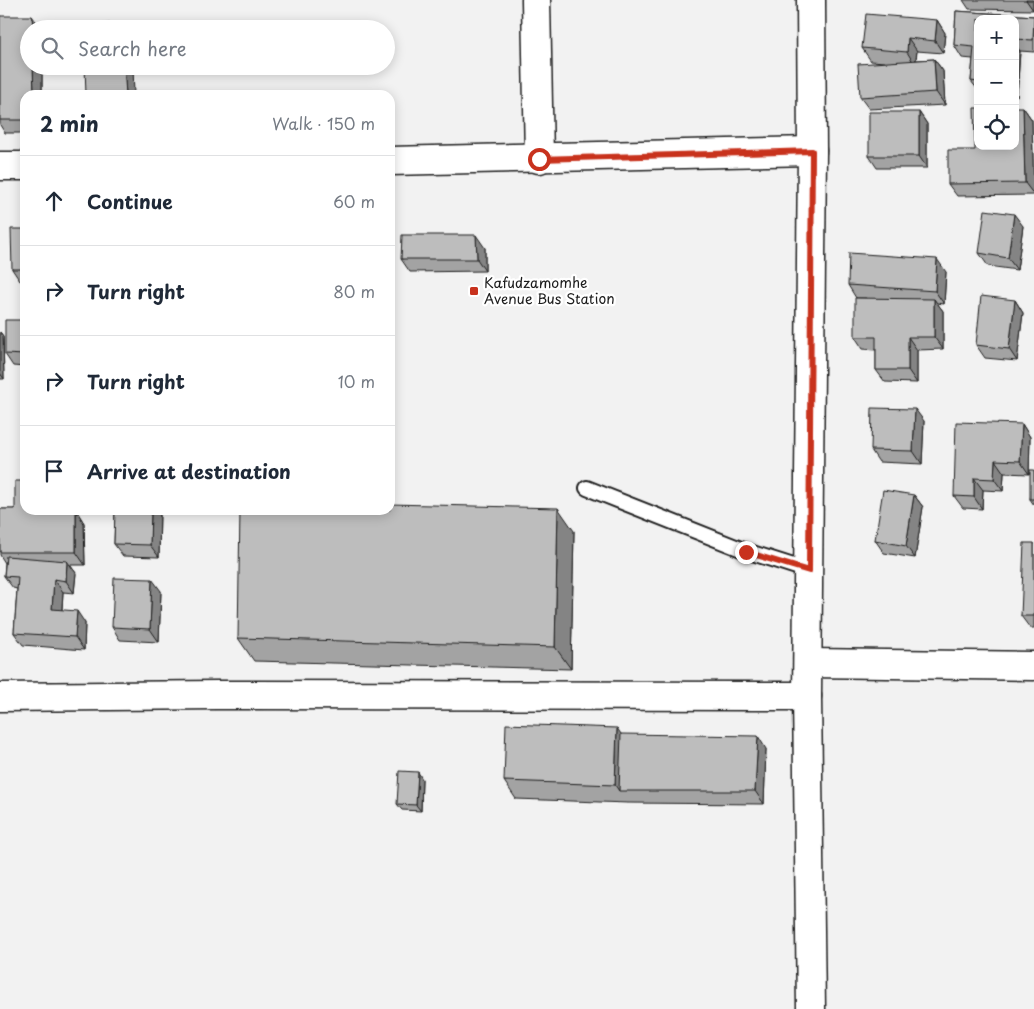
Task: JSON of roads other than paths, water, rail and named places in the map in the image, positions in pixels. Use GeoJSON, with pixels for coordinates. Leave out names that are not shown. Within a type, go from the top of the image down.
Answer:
{"type":"FeatureCollection","features":[{"type":"Feature","properties":{"kind":"street"},"geometry":{"type":"LineString","coordinates":[[536,0],[539,159]]}},
{"type":"Feature","properties":{"kind":"street"},"geometry":{"type":"LineString","coordinates":[[811,0],[812,151],[809,663],[807,696],[811,1009]]}},
{"type":"Feature","properties":{"kind":"street"},"geometry":{"type":"LineString","coordinates":[[395,161],[812,151]]}},
{"type":"Feature","properties":{"kind":"street"},"geometry":{"type":"LineString","coordinates":[[0,166],[20,166]]}},
{"type":"Feature","properties":{"kind":"street"},"geometry":{"type":"LineString","coordinates":[[809,663],[1034,666]]}},
{"type":"Feature","properties":{"kind":"street"},"geometry":{"type":"LineString","coordinates":[[0,696],[807,696]]}},
{"type":"Feature","properties":{"kind":"lane"},"geometry":{"type":"LineString","coordinates":[[587,488],[746,552],[809,571]]}},
{"type":"Feature","properties":{"kind":"place","name":"Kafudzamomhe Avenue Bus Station"},"geometry":{"type":"Point","coordinates":[474,291]}}]}
